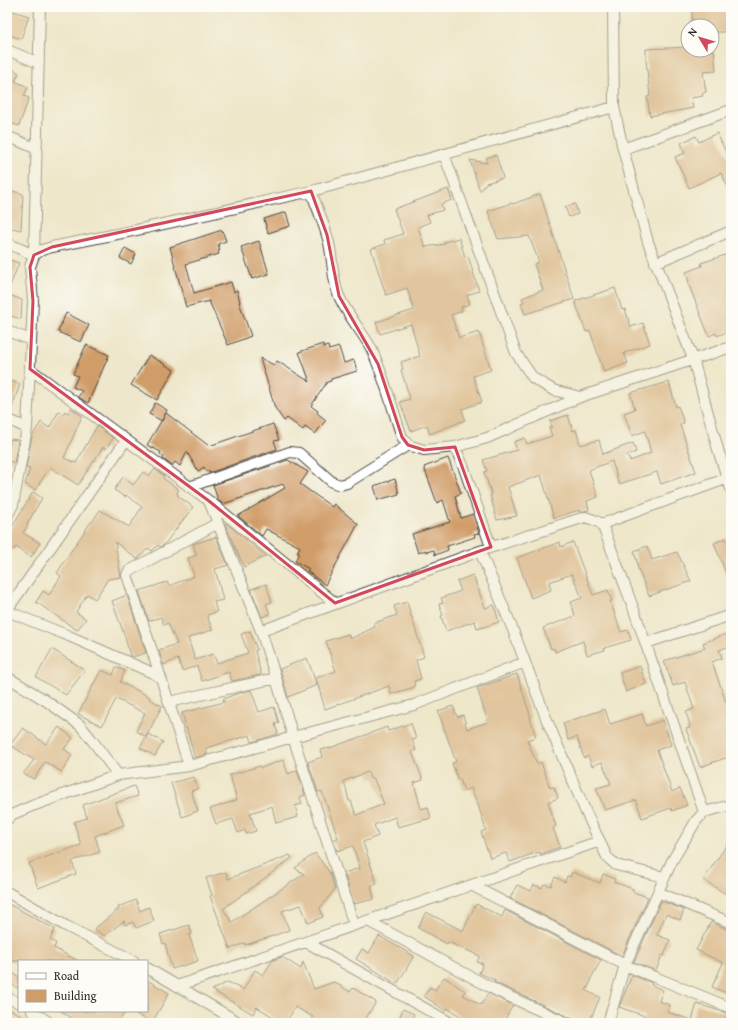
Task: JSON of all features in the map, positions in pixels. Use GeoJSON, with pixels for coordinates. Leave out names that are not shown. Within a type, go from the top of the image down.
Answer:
{"type":"FeatureCollection","features":[{"type":"Feature","properties":{"kind":"street"},"geometry":{"type":"LineString","coordinates":[[7,516],[27,428],[33,301],[30,267],[34,255],[40,7]]}},
{"type":"Feature","properties":{"kind":"street"},"geometry":{"type":"LineString","coordinates":[[613,7],[614,107],[623,149],[655,263],[693,359],[719,453],[729,478],[731,489]]}},
{"type":"Feature","properties":{"kind":"street"},"geometry":{"type":"LineString","coordinates":[[7,50],[39,63]]}},
{"type":"Feature","properties":{"kind":"street"},"geometry":{"type":"LineString","coordinates":[[34,255],[42,250],[52,247],[132,231],[311,191],[614,107]]}},
{"type":"Feature","properties":{"kind":"street"},"geometry":{"type":"LineString","coordinates":[[623,149],[731,110]]}},
{"type":"Feature","properties":{"kind":"street"},"geometry":{"type":"LineString","coordinates":[[7,136],[37,149]]}},
{"type":"Feature","properties":{"kind":"street"},"geometry":{"type":"LineString","coordinates":[[444,154],[516,353],[533,378],[553,390],[580,397]]}},
{"type":"Feature","properties":{"kind":"street"},"geometry":{"type":"LineString","coordinates":[[311,191],[328,240],[332,268],[339,296],[352,320],[364,335],[378,364],[402,437],[408,445],[424,450],[455,447],[487,438],[580,397],[731,347]]}},
{"type":"Feature","properties":{"kind":"street"},"geometry":{"type":"LineString","coordinates":[[655,263],[731,232]]}},
{"type":"Feature","properties":{"kind":"street"},"geometry":{"type":"LineString","coordinates":[[7,243],[34,255]]}},
{"type":"Feature","properties":{"kind":"street"},"geometry":{"type":"LineString","coordinates":[[7,331],[31,340]]}},
{"type":"Feature","properties":{"kind":"street"},"geometry":{"type":"LineString","coordinates":[[30,370],[209,501],[335,603]]}},
{"type":"Feature","properties":{"kind":"street"},"geometry":{"type":"LineString","coordinates":[[7,419],[27,428]]}},
{"type":"Feature","properties":{"kind":"street"},"geometry":{"type":"LineString","coordinates":[[126,440],[7,610],[155,674],[161,678]]}},
{"type":"Feature","properties":{"kind":"street"},"geometry":{"type":"LineString","coordinates":[[190,487],[290,452],[299,453],[332,482],[340,485],[408,445]]}},
{"type":"Feature","properties":{"kind":"street"},"geometry":{"type":"LineString","coordinates":[[455,447],[464,468],[491,547]]}},
{"type":"Feature","properties":{"kind":"street"},"geometry":{"type":"LineString","coordinates":[[602,524],[729,478]]}},
{"type":"Feature","properties":{"kind":"street"},"geometry":{"type":"LineString","coordinates":[[209,501],[261,631],[293,737],[354,925]]}},
{"type":"Feature","properties":{"kind":"street"},"geometry":{"type":"LineString","coordinates":[[261,631],[491,547],[585,518],[594,520],[602,524],[646,643],[704,812]]}},
{"type":"Feature","properties":{"kind":"street"},"geometry":{"type":"LineString","coordinates":[[190,766],[127,575],[128,571],[218,523]]}},
{"type":"Feature","properties":{"kind":"street"},"geometry":{"type":"LineString","coordinates":[[480,551],[549,725],[585,810],[607,857],[616,865],[664,877]]}},
{"type":"Feature","properties":{"kind":"street"},"geometry":{"type":"LineString","coordinates":[[646,643],[731,615]]}},
{"type":"Feature","properties":{"kind":"street"},"geometry":{"type":"LineString","coordinates":[[8,816],[118,775],[190,766],[414,705],[525,662]]}},
{"type":"Feature","properties":{"kind":"street"},"geometry":{"type":"LineString","coordinates":[[7,677],[45,700],[80,726],[118,775]]}},
{"type":"Feature","properties":{"kind":"street"},"geometry":{"type":"LineString","coordinates":[[169,702],[276,678]]}},
{"type":"Feature","properties":{"kind":"street"},"geometry":{"type":"LineString","coordinates":[[608,1023],[625,965],[672,861],[696,821],[704,812],[731,805]]}},
{"type":"Feature","properties":{"kind":"street"},"geometry":{"type":"LineString","coordinates":[[177,986],[600,841]]}},
{"type":"Feature","properties":{"kind":"street"},"geometry":{"type":"LineString","coordinates":[[471,885],[625,965],[731,1008]]}},
{"type":"Feature","properties":{"kind":"street"},"geometry":{"type":"LineString","coordinates":[[7,892],[66,926],[132,960]]}},
{"type":"Feature","properties":{"kind":"street"},"geometry":{"type":"LineString","coordinates":[[658,892],[731,923]]}},
{"type":"Feature","properties":{"kind":"street"},"geometry":{"type":"LineString","coordinates":[[368,921],[500,992],[567,1023]]}},
{"type":"Feature","properties":{"kind":"street"},"geometry":{"type":"LineString","coordinates":[[306,942],[451,1023]]}},
{"type":"Feature","properties":{"kind":"street"},"geometry":{"type":"LineString","coordinates":[[148,969],[240,1023]]}},
{"type":"Feature","properties":{"kind":"street"},"geometry":{"type":"LineString","coordinates":[[7,997],[18,1002]]}},
{"type":"Feature","properties":{"kind":"street"},"geometry":{"type":"LineString","coordinates":[[34,1012],[50,1023]]}},
{"type":"Feature","properties":{"kind":"highlighted area"},"geometry":{"type":"Polygon","coordinates":[[[311,191],[327,235],[339,296],[378,364],[402,437],[408,445],[424,450],[455,447],[491,547],[335,603],[209,501],[30,369],[33,301],[30,267],[34,255],[52,247],[311,191]]]}},
{"type":"Feature","properties":{"kind":"building"},"geometry":{"type":"Polygon","coordinates":[[[692,7],[731,7],[731,29],[724,29],[725,32],[720,32],[720,18],[692,18],[692,7]]]}},
{"type":"Feature","properties":{"kind":"building"},"geometry":{"type":"Polygon","coordinates":[[[9,10],[29,16],[21,39],[7,34],[7,16],[9,10]]]}},
{"type":"Feature","properties":{"kind":"building"},"geometry":{"type":"Polygon","coordinates":[[[680,47],[680,58],[715,58],[716,71],[703,72],[706,92],[702,93],[703,96],[691,98],[693,108],[650,116],[647,97],[650,96],[646,49],[680,47]]]}},
{"type":"Feature","properties":{"kind":"building"},"geometry":{"type":"Polygon","coordinates":[[[7,66],[19,73],[15,81],[28,87],[24,96],[29,98],[19,126],[7,122],[7,66]]]}},
{"type":"Feature","properties":{"kind":"building"},"geometry":{"type":"Polygon","coordinates":[[[717,133],[731,163],[731,193],[721,173],[689,188],[675,157],[685,153],[681,143],[696,136],[699,142],[717,133]]]}},
{"type":"Feature","properties":{"kind":"building"},"geometry":{"type":"Polygon","coordinates":[[[496,155],[503,178],[486,183],[480,191],[470,160],[487,163],[486,158],[496,155]]]}},
{"type":"Feature","properties":{"kind":"building"},"geometry":{"type":"Polygon","coordinates":[[[7,189],[23,194],[21,230],[7,227],[7,189]]]}},
{"type":"Feature","properties":{"kind":"building"},"geometry":{"type":"Polygon","coordinates":[[[448,189],[452,200],[441,204],[443,210],[427,215],[430,222],[418,227],[425,247],[445,244],[444,242],[459,238],[465,257],[468,256],[479,291],[467,295],[470,304],[461,307],[462,311],[451,315],[459,338],[479,332],[491,370],[473,376],[482,402],[462,409],[465,420],[430,434],[427,425],[411,431],[400,402],[410,399],[401,370],[403,369],[401,362],[420,356],[411,324],[380,334],[376,322],[414,310],[407,288],[386,295],[371,249],[385,244],[384,240],[403,234],[394,209],[448,189]]]}},
{"type":"Feature","properties":{"kind":"building"},"geometry":{"type":"Polygon","coordinates":[[[540,194],[574,299],[525,314],[521,303],[524,302],[522,298],[543,290],[534,264],[539,262],[529,236],[498,239],[488,211],[540,194]]]}},
{"type":"Feature","properties":{"kind":"building"},"geometry":{"type":"Polygon","coordinates":[[[575,204],[578,214],[569,217],[565,207],[575,204]]]}},
{"type":"Feature","properties":{"kind":"building"},"geometry":{"type":"Polygon","coordinates":[[[286,212],[290,226],[268,233],[264,219],[286,212]]]}},
{"type":"Feature","properties":{"kind":"building"},"geometry":{"type":"Polygon","coordinates":[[[222,230],[226,241],[218,244],[220,250],[218,251],[219,254],[186,264],[194,293],[231,282],[234,292],[237,290],[239,302],[251,336],[228,345],[209,301],[186,307],[170,247],[222,230]]]}},
{"type":"Feature","properties":{"kind":"building"},"geometry":{"type":"Polygon","coordinates":[[[259,241],[269,274],[252,279],[241,247],[259,241]]]}},
{"type":"Feature","properties":{"kind":"building"},"geometry":{"type":"Polygon","coordinates":[[[125,248],[136,254],[131,264],[120,258],[125,248]]]}},
{"type":"Feature","properties":{"kind":"building"},"geometry":{"type":"Polygon","coordinates":[[[731,253],[731,330],[717,336],[716,333],[709,336],[688,283],[686,272],[702,266],[701,263],[731,253]]]}},
{"type":"Feature","properties":{"kind":"building"},"geometry":{"type":"Polygon","coordinates":[[[7,259],[19,263],[8,291],[7,291],[7,259]]]}},
{"type":"Feature","properties":{"kind":"building"},"geometry":{"type":"Polygon","coordinates":[[[615,288],[622,310],[625,309],[631,327],[643,323],[650,344],[624,353],[628,363],[604,372],[590,331],[586,332],[575,301],[615,288]]]}},
{"type":"Feature","properties":{"kind":"building"},"geometry":{"type":"Polygon","coordinates":[[[7,294],[22,300],[21,319],[7,315],[7,294]]]}},
{"type":"Feature","properties":{"kind":"building"},"geometry":{"type":"Polygon","coordinates":[[[66,313],[89,325],[81,342],[58,332],[66,313]]]}},
{"type":"Feature","properties":{"kind":"building"},"geometry":{"type":"Polygon","coordinates":[[[323,344],[324,347],[328,346],[329,350],[339,347],[344,363],[354,360],[357,371],[331,379],[331,381],[327,382],[311,406],[326,420],[315,434],[305,427],[303,430],[287,418],[284,421],[275,408],[260,358],[274,365],[277,361],[310,382],[299,352],[323,344]]]}},
{"type":"Feature","properties":{"kind":"building"},"geometry":{"type":"Polygon","coordinates":[[[86,345],[109,355],[88,403],[78,397],[82,391],[73,387],[78,376],[73,374],[86,345]]]}},
{"type":"Feature","properties":{"kind":"building"},"geometry":{"type":"Polygon","coordinates":[[[149,355],[174,370],[157,400],[131,385],[149,355]]]}},
{"type":"Feature","properties":{"kind":"building"},"geometry":{"type":"Polygon","coordinates":[[[7,380],[20,384],[10,413],[7,413],[7,380]]]}},
{"type":"Feature","properties":{"kind":"building"},"geometry":{"type":"Polygon","coordinates":[[[669,382],[676,407],[678,406],[684,423],[680,425],[696,472],[661,484],[657,472],[619,484],[612,461],[589,470],[598,497],[587,501],[589,510],[579,512],[579,510],[554,518],[541,475],[508,487],[517,516],[497,520],[490,495],[492,495],[484,472],[487,471],[483,460],[517,450],[514,442],[525,438],[527,444],[552,436],[549,428],[552,427],[550,421],[568,415],[573,431],[576,430],[580,445],[599,440],[603,454],[633,443],[636,452],[627,455],[630,461],[651,453],[645,431],[632,436],[624,413],[635,409],[630,393],[669,382]]]}},
{"type":"Feature","properties":{"kind":"building"},"geometry":{"type":"Polygon","coordinates":[[[155,403],[167,410],[162,421],[149,414],[155,403]]]}},
{"type":"Feature","properties":{"kind":"building"},"geometry":{"type":"Polygon","coordinates":[[[71,408],[82,416],[64,458],[76,463],[97,426],[113,438],[106,449],[103,447],[78,485],[50,467],[35,490],[25,484],[30,469],[26,468],[32,436],[41,422],[49,428],[59,411],[63,414],[65,411],[68,413],[71,408]]]}},
{"type":"Feature","properties":{"kind":"building"},"geometry":{"type":"Polygon","coordinates":[[[166,413],[209,446],[273,424],[279,440],[274,441],[277,449],[209,473],[204,467],[198,471],[187,452],[180,466],[175,462],[172,466],[163,459],[164,457],[160,454],[161,452],[147,445],[166,413]]]}},
{"type":"Feature","properties":{"kind":"building"},"geometry":{"type":"Polygon","coordinates":[[[10,439],[18,440],[14,463],[7,460],[10,439]]]}},
{"type":"Feature","properties":{"kind":"building"},"geometry":{"type":"Polygon","coordinates":[[[448,458],[461,493],[455,496],[461,518],[473,514],[479,533],[474,534],[475,537],[447,546],[448,550],[435,555],[434,550],[426,552],[426,550],[418,553],[412,534],[450,522],[443,500],[437,503],[424,467],[448,458]]]}},
{"type":"Feature","properties":{"kind":"building"},"geometry":{"type":"Polygon","coordinates":[[[288,460],[308,472],[300,484],[332,507],[334,504],[358,524],[325,585],[307,571],[309,569],[295,561],[300,547],[266,529],[262,536],[238,516],[285,488],[283,484],[223,504],[218,500],[213,485],[288,460]]]}},
{"type":"Feature","properties":{"kind":"building"},"geometry":{"type":"Polygon","coordinates":[[[155,469],[164,476],[163,478],[179,490],[177,495],[193,507],[164,545],[160,547],[158,545],[152,551],[148,548],[137,559],[115,542],[121,577],[108,579],[95,599],[87,594],[76,612],[86,619],[77,630],[36,602],[43,591],[49,595],[61,576],[57,573],[100,510],[129,527],[142,507],[126,495],[125,497],[114,490],[123,477],[133,485],[143,472],[149,476],[155,469]]]}},
{"type":"Feature","properties":{"kind":"building"},"geometry":{"type":"Polygon","coordinates":[[[395,479],[399,494],[378,500],[374,486],[395,479]]]}},
{"type":"Feature","properties":{"kind":"building"},"geometry":{"type":"Polygon","coordinates":[[[33,492],[42,498],[23,533],[40,543],[31,557],[16,547],[14,550],[7,546],[7,535],[33,492]]]}},
{"type":"Feature","properties":{"kind":"building"},"geometry":{"type":"Polygon","coordinates":[[[226,523],[266,556],[244,567],[225,524],[226,523]]]}},
{"type":"Feature","properties":{"kind":"building"},"geometry":{"type":"Polygon","coordinates":[[[216,537],[228,565],[215,569],[223,600],[214,602],[217,612],[207,615],[212,630],[188,638],[195,660],[213,654],[217,663],[248,653],[241,634],[250,631],[257,650],[255,651],[261,675],[232,681],[229,672],[202,681],[197,666],[182,671],[178,659],[163,665],[159,650],[177,644],[168,623],[164,625],[161,617],[149,621],[139,591],[167,582],[169,586],[194,576],[188,558],[197,555],[193,544],[216,537]]]}},
{"type":"Feature","properties":{"kind":"building"},"geometry":{"type":"Polygon","coordinates":[[[726,538],[731,551],[731,584],[714,543],[726,538]]]}},
{"type":"Feature","properties":{"kind":"building"},"geometry":{"type":"Polygon","coordinates":[[[560,542],[561,547],[573,542],[593,595],[608,590],[612,601],[610,601],[621,632],[628,630],[631,640],[587,655],[583,641],[555,652],[554,648],[551,649],[543,628],[575,616],[571,602],[582,598],[572,574],[549,582],[551,590],[531,598],[517,558],[560,542]]]}},
{"type":"Feature","properties":{"kind":"building"},"geometry":{"type":"Polygon","coordinates":[[[647,546],[652,560],[677,552],[691,581],[649,596],[637,566],[634,551],[647,546]]]}},
{"type":"Feature","properties":{"kind":"building"},"geometry":{"type":"Polygon","coordinates":[[[473,575],[485,608],[494,605],[499,622],[477,629],[475,621],[446,631],[439,604],[443,603],[441,598],[461,591],[457,581],[473,575]]]}},
{"type":"Feature","properties":{"kind":"building"},"geometry":{"type":"Polygon","coordinates":[[[266,584],[272,602],[266,604],[270,614],[262,617],[251,589],[266,584]]]}},
{"type":"Feature","properties":{"kind":"building"},"geometry":{"type":"Polygon","coordinates":[[[127,595],[146,653],[132,657],[130,656],[112,601],[127,595]]]}},
{"type":"Feature","properties":{"kind":"building"},"geometry":{"type":"Polygon","coordinates":[[[407,602],[424,657],[416,660],[421,679],[414,681],[415,687],[391,694],[389,686],[325,709],[316,678],[336,671],[326,641],[348,634],[350,639],[375,627],[374,623],[397,615],[394,606],[407,602]]]}},
{"type":"Feature","properties":{"kind":"building"},"geometry":{"type":"Polygon","coordinates":[[[726,634],[730,646],[719,650],[722,658],[712,662],[726,702],[731,700],[731,756],[700,767],[686,729],[690,728],[690,725],[686,712],[694,709],[685,682],[673,686],[664,661],[705,648],[703,643],[726,634]]]}},
{"type":"Feature","properties":{"kind":"building"},"geometry":{"type":"Polygon","coordinates":[[[52,649],[85,670],[66,695],[36,677],[52,649]]]}},
{"type":"Feature","properties":{"kind":"building"},"geometry":{"type":"Polygon","coordinates":[[[307,658],[317,685],[288,697],[280,669],[307,658]]]}},
{"type":"Feature","properties":{"kind":"building"},"geometry":{"type":"Polygon","coordinates":[[[640,666],[646,684],[626,692],[620,673],[640,666]]]}},
{"type":"Feature","properties":{"kind":"building"},"geometry":{"type":"Polygon","coordinates":[[[116,667],[125,671],[120,682],[150,697],[149,699],[162,706],[146,737],[136,731],[145,713],[116,699],[102,726],[78,714],[101,670],[113,675],[116,667]]]}},
{"type":"Feature","properties":{"kind":"building"},"geometry":{"type":"Polygon","coordinates":[[[517,674],[536,737],[527,740],[537,764],[541,762],[550,788],[554,787],[558,798],[548,802],[556,826],[553,828],[560,847],[540,854],[540,852],[532,854],[510,862],[506,853],[490,858],[481,832],[486,830],[478,805],[471,788],[464,791],[460,779],[458,780],[452,763],[456,762],[438,711],[453,706],[457,717],[463,715],[467,729],[488,722],[477,688],[517,674]]]}},
{"type":"Feature","properties":{"kind":"building"},"geometry":{"type":"Polygon","coordinates":[[[251,690],[259,712],[274,707],[279,723],[275,724],[278,734],[252,742],[250,735],[206,748],[207,754],[195,758],[182,713],[224,702],[223,699],[251,690]]]}},
{"type":"Feature","properties":{"kind":"building"},"geometry":{"type":"Polygon","coordinates":[[[605,709],[610,724],[642,714],[646,726],[663,720],[671,745],[657,750],[672,792],[680,788],[687,805],[672,811],[671,808],[642,818],[636,800],[605,810],[596,788],[611,784],[602,762],[592,766],[588,756],[584,758],[577,737],[568,740],[563,723],[605,709]]]}},
{"type":"Feature","properties":{"kind":"building"},"geometry":{"type":"Polygon","coordinates":[[[411,723],[416,739],[412,740],[416,750],[412,752],[423,780],[414,783],[421,809],[428,807],[431,818],[398,827],[395,817],[374,825],[378,836],[363,842],[377,884],[371,886],[374,899],[354,904],[344,873],[360,868],[353,846],[337,851],[333,840],[338,838],[322,791],[318,792],[308,762],[322,757],[320,750],[330,748],[387,727],[388,731],[411,723]],[[368,772],[344,781],[349,801],[351,801],[356,815],[384,804],[373,777],[370,779],[368,772]]]}},
{"type":"Feature","properties":{"kind":"building"},"geometry":{"type":"Polygon","coordinates":[[[59,727],[73,738],[64,749],[72,755],[62,772],[45,762],[34,779],[23,774],[34,760],[10,745],[23,728],[46,744],[59,727]]]}},
{"type":"Feature","properties":{"kind":"building"},"geometry":{"type":"Polygon","coordinates":[[[148,734],[163,742],[155,756],[140,748],[148,734]]]}},
{"type":"Feature","properties":{"kind":"building"},"geometry":{"type":"Polygon","coordinates":[[[283,760],[288,774],[297,770],[305,795],[300,797],[302,804],[295,806],[298,817],[276,823],[272,806],[250,813],[256,831],[246,834],[245,830],[238,833],[233,819],[216,824],[210,809],[237,800],[230,775],[260,766],[261,768],[283,760]]]}},
{"type":"Feature","properties":{"kind":"building"},"geometry":{"type":"Polygon","coordinates":[[[194,777],[198,789],[191,791],[198,811],[182,817],[171,783],[194,777]]]}},
{"type":"Feature","properties":{"kind":"building"},"geometry":{"type":"Polygon","coordinates":[[[134,786],[138,796],[115,803],[124,825],[95,836],[100,852],[72,861],[76,874],[38,888],[29,863],[81,845],[74,822],[87,818],[83,805],[134,786]]]}},
{"type":"Feature","properties":{"kind":"building"},"geometry":{"type":"Polygon","coordinates":[[[731,839],[731,897],[703,880],[731,839]]]}},
{"type":"Feature","properties":{"kind":"building"},"geometry":{"type":"Polygon","coordinates":[[[315,853],[330,873],[335,889],[320,908],[323,917],[308,923],[301,905],[282,911],[289,930],[230,949],[210,896],[212,895],[206,878],[226,872],[228,879],[290,855],[292,858],[223,909],[232,922],[304,874],[295,868],[315,853]]]}},
{"type":"Feature","properties":{"kind":"building"},"geometry":{"type":"Polygon","coordinates":[[[572,872],[600,883],[603,874],[615,879],[614,882],[633,889],[633,892],[648,897],[622,956],[510,898],[517,885],[531,891],[534,885],[542,888],[544,884],[551,886],[555,877],[565,882],[567,876],[570,877],[572,872]]]}},
{"type":"Feature","properties":{"kind":"building"},"geometry":{"type":"Polygon","coordinates":[[[136,900],[140,911],[149,907],[154,921],[136,928],[133,922],[125,925],[124,921],[104,936],[94,929],[119,909],[118,907],[136,900]]]}},
{"type":"Feature","properties":{"kind":"building"},"geometry":{"type":"Polygon","coordinates":[[[661,901],[684,910],[680,920],[666,914],[657,935],[670,940],[656,971],[634,962],[661,901]]]}},
{"type":"Feature","properties":{"kind":"building"},"geometry":{"type":"Polygon","coordinates":[[[7,903],[55,929],[50,940],[56,943],[54,948],[76,960],[18,960],[7,961],[7,903]]]}},
{"type":"Feature","properties":{"kind":"building"},"geometry":{"type":"Polygon","coordinates":[[[476,904],[502,917],[505,910],[601,960],[586,991],[600,997],[589,1023],[583,1023],[573,1019],[494,982],[495,980],[479,973],[483,964],[477,962],[480,956],[448,942],[447,944],[418,928],[426,912],[463,931],[476,904]]]}},
{"type":"Feature","properties":{"kind":"building"},"geometry":{"type":"Polygon","coordinates":[[[711,922],[731,931],[731,995],[712,987],[723,963],[696,950],[711,922]]]}},
{"type":"Feature","properties":{"kind":"building"},"geometry":{"type":"Polygon","coordinates":[[[189,925],[192,934],[189,935],[198,961],[172,969],[165,943],[163,944],[160,934],[189,925]]]}},
{"type":"Feature","properties":{"kind":"building"},"geometry":{"type":"Polygon","coordinates":[[[379,936],[414,956],[397,984],[356,959],[362,949],[369,953],[379,936]]]}},
{"type":"Feature","properties":{"kind":"building"},"geometry":{"type":"Polygon","coordinates":[[[282,957],[301,969],[303,962],[314,989],[334,982],[350,992],[353,988],[376,1002],[363,1023],[310,1023],[313,1017],[295,1007],[286,1023],[283,1023],[257,1007],[253,1014],[212,990],[228,982],[243,990],[255,970],[263,975],[273,960],[282,957]]]}},
{"type":"Feature","properties":{"kind":"building"},"geometry":{"type":"Polygon","coordinates":[[[7,969],[18,976],[18,988],[7,981],[7,969]]]}},
{"type":"Feature","properties":{"kind":"building"},"geometry":{"type":"Polygon","coordinates":[[[632,975],[652,983],[651,985],[663,990],[659,1001],[670,1005],[667,1012],[692,1020],[697,1004],[727,1013],[724,1023],[642,1023],[645,1016],[619,1007],[632,975]]]}},
{"type":"Feature","properties":{"kind":"building"},"geometry":{"type":"Polygon","coordinates":[[[444,977],[465,991],[463,995],[481,1005],[488,993],[513,1005],[503,1023],[472,1023],[447,1008],[446,1011],[424,996],[430,987],[435,990],[444,977]]]}},
{"type":"Feature","properties":{"kind":"building"},"geometry":{"type":"Polygon","coordinates":[[[148,981],[169,993],[152,1023],[147,1023],[147,1020],[133,1012],[148,1012],[148,981]]]}},
{"type":"Feature","properties":{"kind":"building"},"geometry":{"type":"Polygon","coordinates":[[[7,1008],[37,1023],[7,1023],[7,1008]]]}},
{"type":"Feature","properties":{"kind":"building"},"geometry":{"type":"Polygon","coordinates":[[[403,1009],[414,1014],[410,1023],[397,1023],[403,1009]]]}},
{"type":"Feature","properties":{"kind":"building"},"geometry":{"type":"Polygon","coordinates":[[[62,1012],[125,1012],[118,1023],[79,1023],[62,1012]]]}}]}
